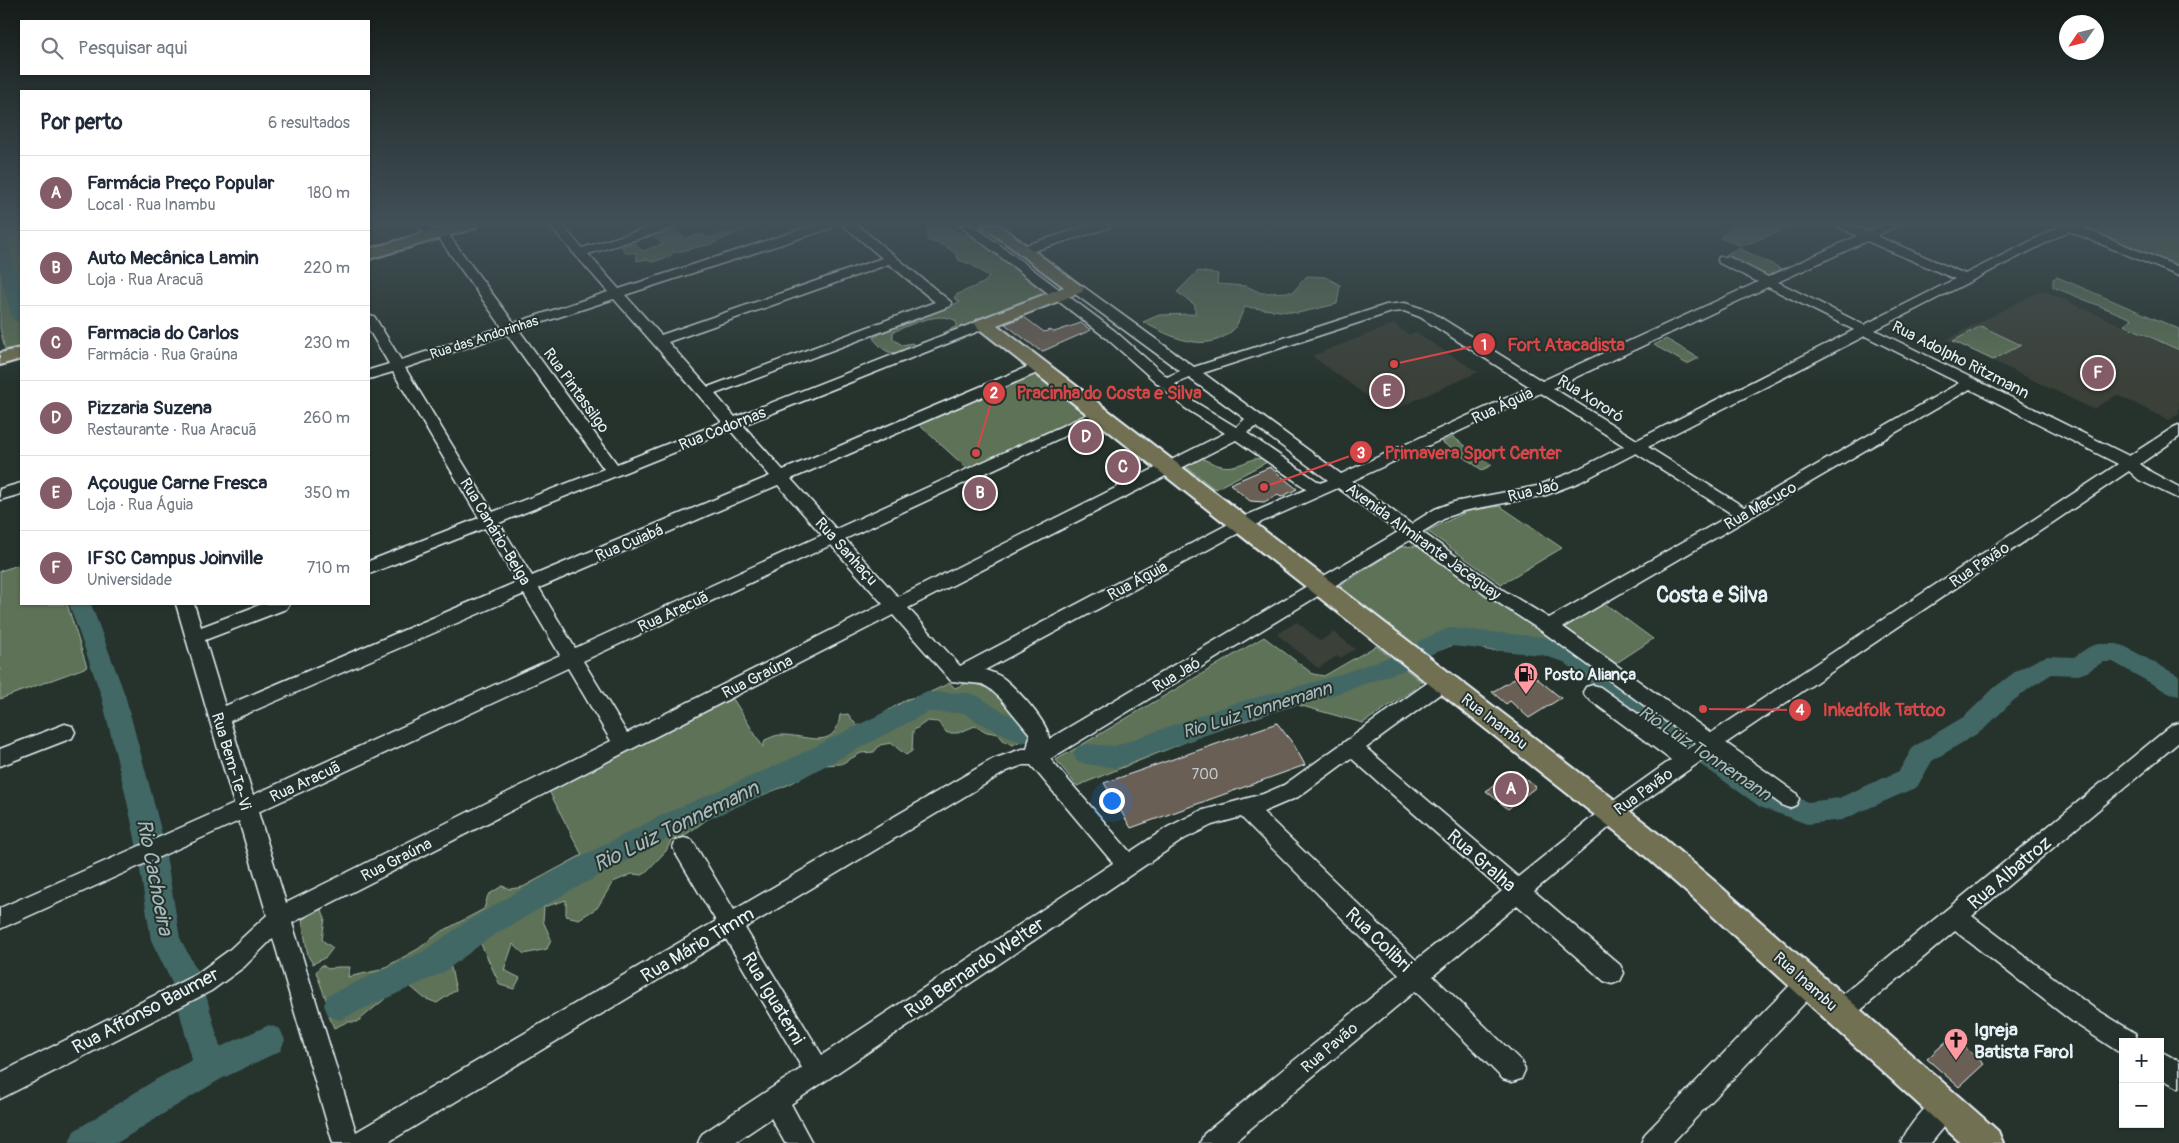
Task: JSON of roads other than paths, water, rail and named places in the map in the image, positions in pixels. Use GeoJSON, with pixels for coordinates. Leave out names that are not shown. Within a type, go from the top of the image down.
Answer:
{"type":"FeatureCollection","features":[{"type":"Feature","properties":{"kind":"main road","name":"Avenida Almirante Jaceguay"},"geometry":{"type":"LineString","coordinates":[[1063,278],[1076,288]]}},
{"type":"Feature","properties":{"kind":"main road","name":"Rua Codornas"},"geometry":{"type":"LineString","coordinates":[[984,324],[1076,288]]}},
{"type":"Feature","properties":{"kind":"main road","name":"Rua Inambu"},"geometry":{"type":"LineString","coordinates":[[984,324],[1612,813],[1702,888],[1986,1143]]}},
{"type":"Feature","properties":{"kind":"main road"},"geometry":{"type":"LineString","coordinates":[[0,359],[20,353]]}},
{"type":"Feature","properties":{"kind":"street","name":"Rua Pintassilgo"},"geometry":{"type":"LineString","coordinates":[[470,278],[510,329],[614,471]]}},
{"type":"Feature","properties":{"kind":"street","name":"Rua Sanhaçu"},"geometry":{"type":"LineString","coordinates":[[602,278],[958,676]]}},
{"type":"Feature","properties":{"kind":"street","name":"Rua das Andorinhas"},"geometry":{"type":"LineString","coordinates":[[370,375],[664,278]]}},
{"type":"Feature","properties":{"kind":"street"},"geometry":{"type":"LineString","coordinates":[[658,340],[835,278]]}},
{"type":"Feature","properties":{"kind":"street"},"geometry":{"type":"LineString","coordinates":[[705,393],[945,303],[915,278]]}},
{"type":"Feature","properties":{"kind":"street","name":"Avenida Almirante Jaceguay"},"geometry":{"type":"LineString","coordinates":[[1036,278],[1110,334],[1190,405],[1277,460],[1319,490]]}},
{"type":"Feature","properties":{"kind":"street","name":"Rua Adolpho Ritzmann"},"geometry":{"type":"LineString","coordinates":[[1761,278],[2130,463],[2145,476],[2179,494]]}},
{"type":"Feature","properties":{"kind":"street","name":"Rua Águia"},"geometry":{"type":"LineString","coordinates":[[958,676],[1242,524],[1776,278]]}},
{"type":"Feature","properties":{"kind":"street","name":"Rua Jaó"},"geometry":{"type":"LineString","coordinates":[[1036,757],[1450,509],[1540,491],[1558,485],[1965,279]]}},
{"type":"Feature","properties":{"kind":"street","name":"Avenida Almirante Jaceguay"},"geometry":{"type":"LineString","coordinates":[[1076,288],[1410,532],[1497,594],[1550,627],[1699,751]]}},
{"type":"Feature","properties":{"kind":"street","name":"Rua Xororó"},"geometry":{"type":"LineString","coordinates":[[1164,383],[1391,308],[1405,307],[1425,314],[1744,514]]}},
{"type":"Feature","properties":{"kind":"street","name":"Rua Canário-Belga"},"geometry":{"type":"LineString","coordinates":[[370,321],[623,744]]}},
{"type":"Feature","properties":{"kind":"street","name":"Rua Codornas"},"geometry":{"type":"LineString","coordinates":[[370,568],[984,324]]}},
{"type":"Feature","properties":{"kind":"street","name":"Rua Cuiabá"},"geometry":{"type":"LineString","coordinates":[[219,717],[1039,367]]}},
{"type":"Feature","properties":{"kind":"street","name":"Rua Macuco"},"geometry":{"type":"LineString","coordinates":[[1550,627],[1970,383]]}},
{"type":"Feature","properties":{"kind":"street","name":"Rua Aracuã"},"geometry":{"type":"LineString","coordinates":[[0,919],[246,808],[1100,414]]}},
{"type":"Feature","properties":{"kind":"street","name":"Rua Graúna"},"geometry":{"type":"LineString","coordinates":[[279,918],[1235,434],[1250,424],[1253,418]]}},
{"type":"Feature","properties":{"kind":"street","name":"Rua Pavão"},"geometry":{"type":"LineString","coordinates":[[1213,1143],[1612,813],[1699,751],[2179,430]]}},
{"type":"Feature","properties":{"kind":"street"},"geometry":{"type":"LineString","coordinates":[[0,495],[20,488]]}},
{"type":"Feature","properties":{"kind":"street","name":"Rua Bem-Te-Vi"},"geometry":{"type":"LineString","coordinates":[[185,605],[346,1143]]}},
{"type":"Feature","properties":{"kind":"street"},"geometry":{"type":"LineString","coordinates":[[195,637],[277,605]]}},
{"type":"Feature","properties":{"kind":"street"},"geometry":{"type":"LineString","coordinates":[[958,676],[982,677],[999,686],[1036,728],[1040,736],[1036,757],[1128,865]]}},
{"type":"Feature","properties":{"kind":"street"},"geometry":{"type":"LineString","coordinates":[[1245,808],[1267,802],[1292,791],[1444,681]]}},
{"type":"Feature","properties":{"kind":"street","name":"Avenida Almirante Jaceguay"},"geometry":{"type":"LineString","coordinates":[[1593,692],[1789,799]]}},
{"type":"Feature","properties":{"kind":"street","name":"Rua Albatroz"},"geometry":{"type":"LineString","coordinates":[[1840,1012],[2179,731]]}},
{"type":"Feature","properties":{"kind":"street"},"geometry":{"type":"LineString","coordinates":[[0,758],[65,732]]}},
{"type":"Feature","properties":{"kind":"street","name":"Rua Gralha"},"geometry":{"type":"LineString","coordinates":[[1352,748],[1612,973]]}},
{"type":"Feature","properties":{"kind":"street","name":"Rua Mário Timm"},"geometry":{"type":"LineString","coordinates":[[362,1143],[1000,765],[1022,758],[1036,757]]}},
{"type":"Feature","properties":{"kind":"street","name":"Rua Bernardo Welter"},"geometry":{"type":"LineString","coordinates":[[711,1143],[1192,824],[1223,813],[1245,808]]}},
{"type":"Feature","properties":{"kind":"street","name":"Rua Colibri"},"geometry":{"type":"LineString","coordinates":[[1245,808],[1512,1070]]}},
{"type":"Feature","properties":{"kind":"street","name":"Rua Iguatemi"},"geometry":{"type":"LineString","coordinates":[[684,847],[818,1072]]}},
{"type":"Feature","properties":{"kind":"street"},"geometry":{"type":"LineString","coordinates":[[1954,917],[2082,1014],[2120,1038]]}},
{"type":"Feature","properties":{"kind":"street","name":"Rua Affonso Baumer"},"geometry":{"type":"LineString","coordinates":[[0,1086],[203,983],[236,959],[279,918]]}},
{"type":"Feature","properties":{"kind":"street"},"geometry":{"type":"LineString","coordinates":[[1654,1143],[1808,983]]}},
{"type":"Feature","properties":{"kind":"street"},"geometry":{"type":"LineString","coordinates":[[2164,1066],[2179,1075]]}},
{"type":"Feature","properties":{"kind":"street"},"geometry":{"type":"LineString","coordinates":[[775,1100],[799,1143]]}},
{"type":"Feature","properties":{"kind":"street"},"geometry":{"type":"LineString","coordinates":[[1914,1143],[1945,1106]]}},
{"type":"Feature","properties":{"kind":"waterway","name":"Rio Cachoeira"},"geometry":{"type":"LineString","coordinates":[[10,278],[20,313]]}},
{"type":"Feature","properties":{"kind":"waterway","name":"Rio Cachoeira"},"geometry":{"type":"LineString","coordinates":[[80,605],[113,695],[137,788],[149,838],[166,940],[187,980],[210,1068]]}},
{"type":"Feature","properties":{"kind":"waterway","name":"Rio Luiz Tonnemann"},"geometry":{"type":"LineString","coordinates":[[1427,647],[1449,637],[1543,646],[1573,656],[1661,726],[1725,767],[1770,799],[1807,813],[1842,809],[1908,779],[1916,768],[1922,754],[1974,723],[2004,694],[2025,678],[2048,665],[2078,666],[2098,653],[2117,653],[2179,687]]}},
{"type":"Feature","properties":{"kind":"waterway","name":"Rio Luiz Tonnemann"},"geometry":{"type":"LineString","coordinates":[[1086,754],[1116,757],[1241,711],[1333,686],[1398,663]]}},
{"type":"Feature","properties":{"kind":"waterway","name":"Rio Luiz Tonnemann"},"geometry":{"type":"LineString","coordinates":[[339,1005],[433,962],[479,929],[560,882],[670,824],[793,770],[925,702],[969,703],[987,715],[1022,733]]}},
{"type":"Feature","properties":{"kind":"waterway","name":"Rio Luiz Tonnemann"},"geometry":{"type":"LineString","coordinates":[[210,1068],[269,1040]]}},
{"type":"Feature","properties":{"kind":"waterway","name":"Rio Cachoeira"},"geometry":{"type":"LineString","coordinates":[[86,1143],[167,1092],[210,1068]]}},
{"type":"Feature","properties":{"kind":"place","name":"Fort Atacadista"},"geometry":{"type":"Point","coordinates":[1394,364]}},
{"type":"Feature","properties":{"kind":"place","name":"IFSC Campus Joinville"},"geometry":{"type":"Point","coordinates":[2098,373]}},
{"type":"Feature","properties":{"kind":"place","name":"Açougue Carne Fresca"},"geometry":{"type":"Point","coordinates":[1387,391]}},
{"type":"Feature","properties":{"kind":"place","name":"Pizzaria Suzena"},"geometry":{"type":"Point","coordinates":[1086,437]}},
{"type":"Feature","properties":{"kind":"place","name":"Pracinha do Costa e Silva"},"geometry":{"type":"Point","coordinates":[976,453]}},
{"type":"Feature","properties":{"kind":"place","name":"Farmacia do Carlos"},"geometry":{"type":"Point","coordinates":[1123,467]}},
{"type":"Feature","properties":{"kind":"place","name":"Primavera Sport Center"},"geometry":{"type":"Point","coordinates":[1264,487]}},
{"type":"Feature","properties":{"kind":"place","name":"Auto Mecânica Lamin"},"geometry":{"type":"Point","coordinates":[980,493]}},
{"type":"Feature","properties":{"kind":"place","name":"Posto Aliança"},"geometry":{"type":"Point","coordinates":[1526,695]}},
{"type":"Feature","properties":{"kind":"place","name":"Inkedfolk Tattoo"},"geometry":{"type":"Point","coordinates":[1703,709]}},
{"type":"Feature","properties":{"kind":"place","name":"Farmácia Preço Popular"},"geometry":{"type":"Point","coordinates":[1511,789]}},
{"type":"Feature","properties":{"kind":"place","name":"Igreja Batista Farol"},"geometry":{"type":"Point","coordinates":[1956,1061]}},
{"type":"Feature","properties":{"kind":"district","name":"Costa e Silva"},"geometry":{"type":"Point","coordinates":[1712,595]}}]}
